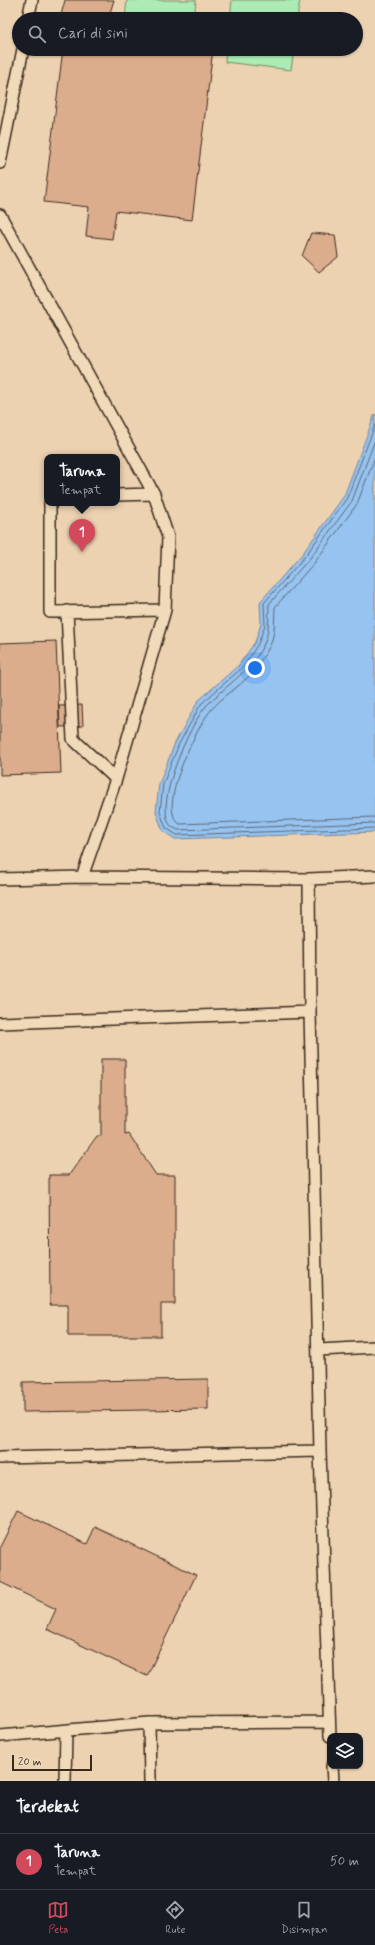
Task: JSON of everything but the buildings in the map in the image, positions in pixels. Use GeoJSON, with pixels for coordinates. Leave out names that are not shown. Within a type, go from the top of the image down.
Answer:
{"type":"FeatureCollection","features":[{"type":"Feature","properties":{"kind":"lane"},"geometry":{"type":"LineString","coordinates":[[29,12],[32,0]]}},
{"type":"Feature","properties":{"kind":"lane"},"geometry":{"type":"LineString","coordinates":[[0,163],[21,56]]}},
{"type":"Feature","properties":{"kind":"lane"},"geometry":{"type":"LineString","coordinates":[[0,215],[154,494],[168,537],[166,610],[116,779],[82,877]]}},
{"type":"Feature","properties":{"kind":"lane"},"geometry":{"type":"LineString","coordinates":[[120,495],[154,494]]}},
{"type":"Feature","properties":{"kind":"lane"},"geometry":{"type":"LineString","coordinates":[[50,506],[50,612],[166,610]]}},
{"type":"Feature","properties":{"kind":"lane"},"geometry":{"type":"LineString","coordinates":[[67,611],[73,739],[116,779]]}},
{"type":"Feature","properties":{"kind":"lane"},"geometry":{"type":"LineString","coordinates":[[0,879],[82,877],[309,879],[375,876]]}},
{"type":"Feature","properties":{"kind":"lane"},"geometry":{"type":"LineString","coordinates":[[309,879],[310,1012],[320,1452],[330,1733]]}},
{"type":"Feature","properties":{"kind":"lane"},"geometry":{"type":"LineString","coordinates":[[0,1023],[310,1012]]}},
{"type":"Feature","properties":{"kind":"lane"},"geometry":{"type":"LineString","coordinates":[[318,1350],[375,1347]]}},
{"type":"Feature","properties":{"kind":"lane"},"geometry":{"type":"LineString","coordinates":[[0,1458],[320,1452]]}},
{"type":"Feature","properties":{"kind":"lane"},"geometry":{"type":"LineString","coordinates":[[0,1736],[149,1723],[329,1722]]}},
{"type":"Feature","properties":{"kind":"lane"},"geometry":{"type":"LineString","coordinates":[[149,1723],[150,1781]]}},
{"type":"Feature","properties":{"kind":"lane"},"geometry":{"type":"LineString","coordinates":[[65,1781],[66,1731]]}},
{"type":"Feature","properties":{"kind":"lane"},"geometry":{"type":"LineString","coordinates":[[332,1769],[333,1781]]}},
{"type":"Feature","properties":{"kind":"green space"},"geometry":{"type":"Polygon","coordinates":[[[127,0],[196,0],[195,12],[126,12],[127,0]]]}},
{"type":"Feature","properties":{"kind":"green space"},"geometry":{"type":"Polygon","coordinates":[[[232,0],[300,0],[298,12],[231,12],[232,0]]]}},
{"type":"Feature","properties":{"kind":"green space"},"geometry":{"type":"Polygon","coordinates":[[[225,56],[293,56],[291,70],[225,62],[225,56]]]}},
{"type":"Feature","properties":{"kind":"water"},"geometry":{"type":"Polygon","coordinates":[[[375,414],[375,832],[175,839],[163,831],[156,812],[159,784],[175,743],[198,701],[240,664],[255,642],[261,624],[260,602],[303,553],[344,496],[375,414]]]}},
{"type":"Feature","properties":{"kind":"place","name":"Taruna"},"geometry":{"type":"Point","coordinates":[82,552]}}]}
